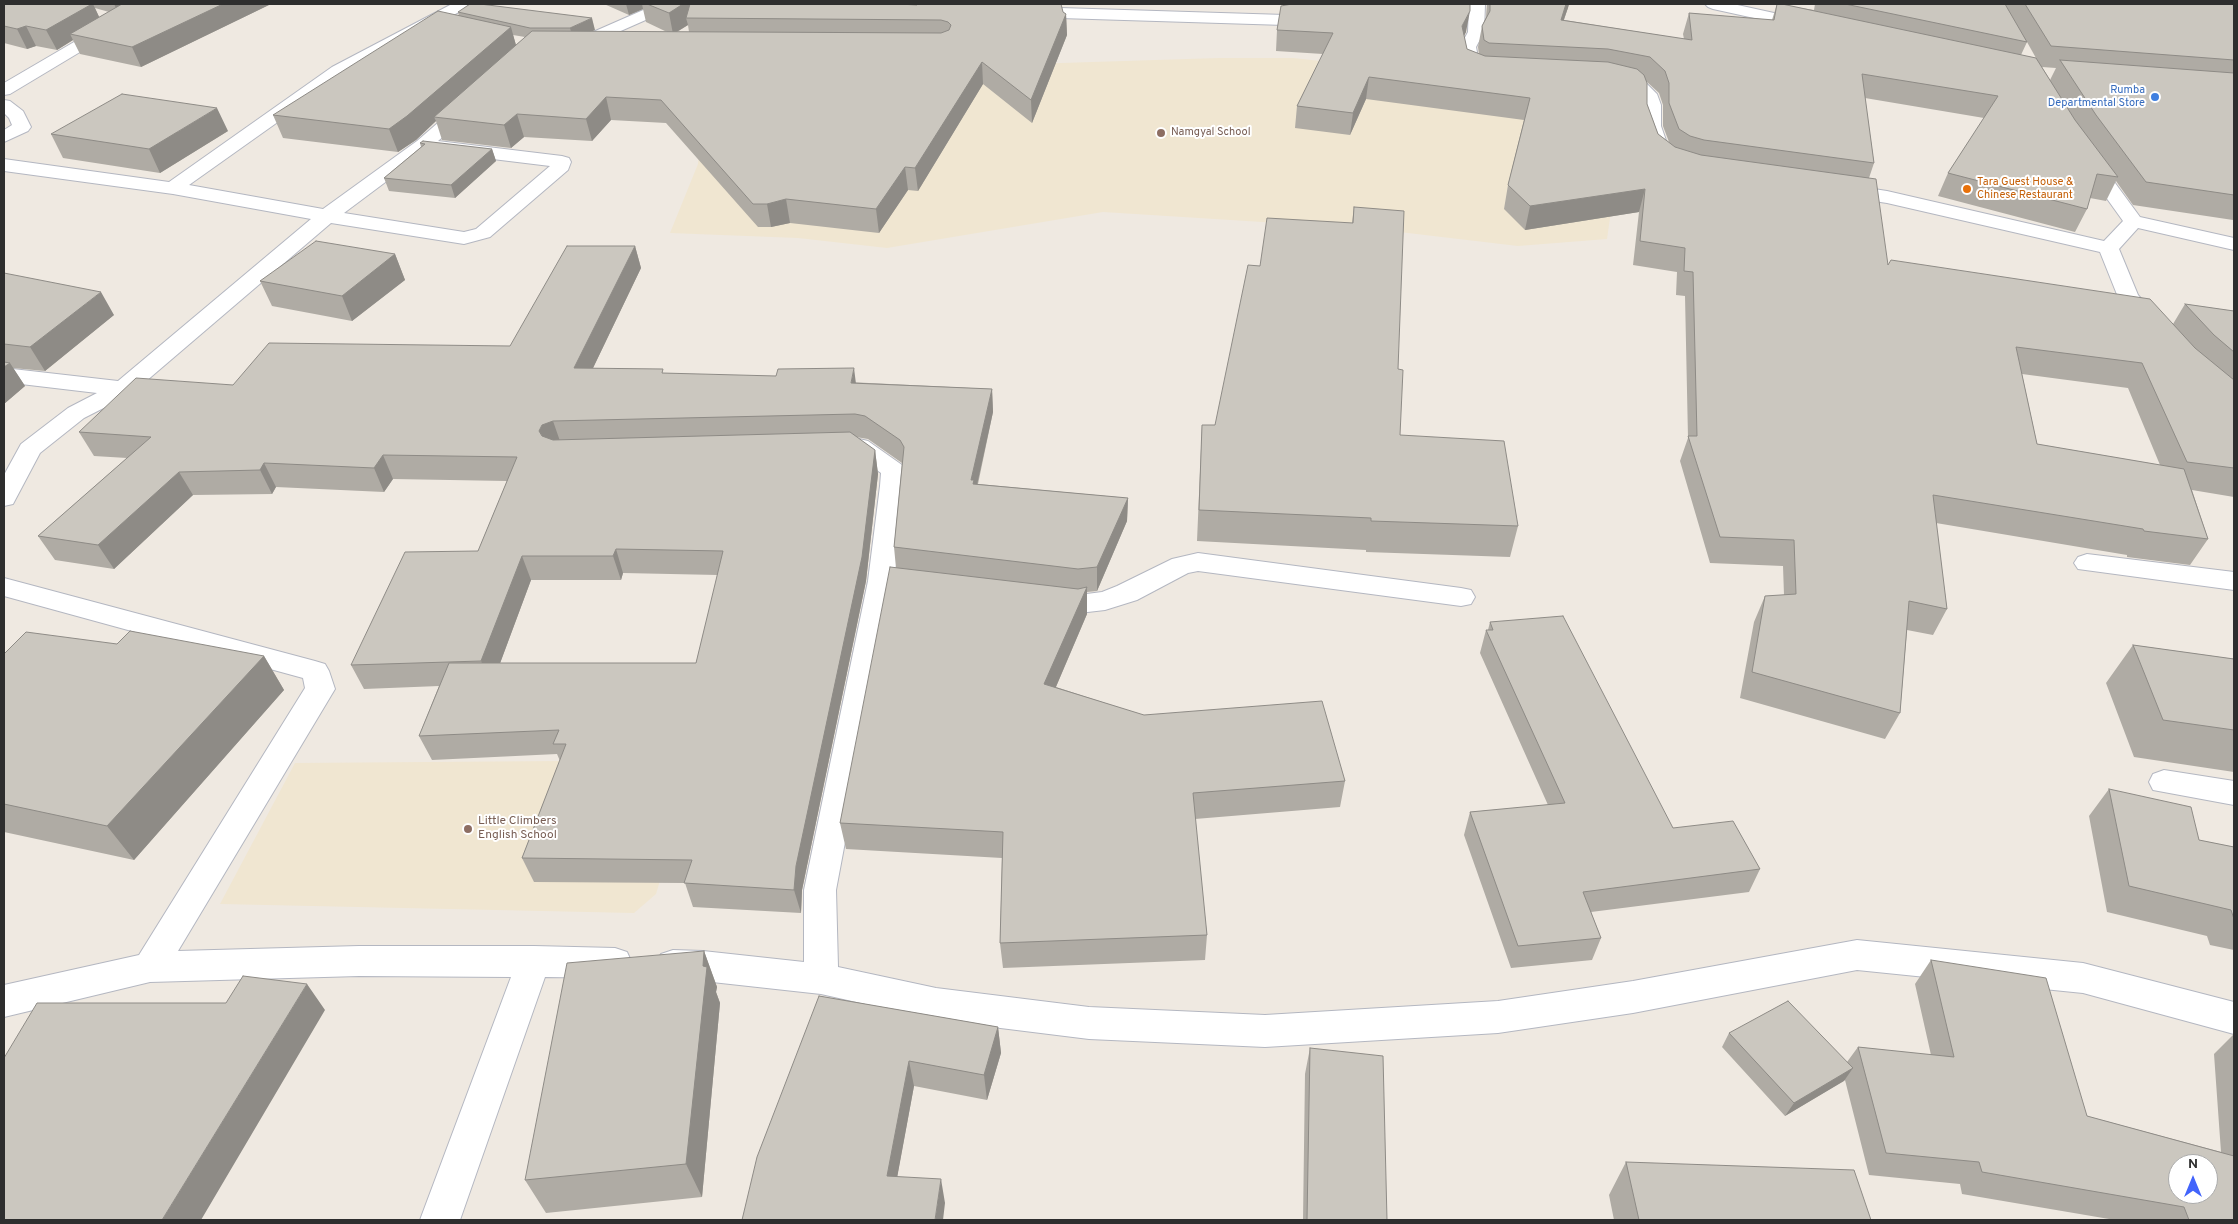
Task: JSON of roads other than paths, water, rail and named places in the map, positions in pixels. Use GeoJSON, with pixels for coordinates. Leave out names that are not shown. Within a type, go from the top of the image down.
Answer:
{"type":"FeatureCollection","features":[{"type":"Feature","properties":{"kind":"street"},"geometry":{"type":"LineString","coordinates":[[4,90],[150,4]]}},
{"type":"Feature","properties":{"kind":"street"},"geometry":{"type":"LineString","coordinates":[[173,188],[338,71],[462,4]]}},
{"type":"Feature","properties":{"kind":"street"},"geometry":{"type":"LineString","coordinates":[[576,46],[670,4]]}},
{"type":"Feature","properties":{"kind":"street"},"geometry":{"type":"LineString","coordinates":[[1016,12],[1284,20],[1297,17],[1310,4]]}},
{"type":"Feature","properties":{"kind":"street"},"geometry":{"type":"LineString","coordinates":[[1477,4],[1476,32],[1468,47],[1472,66],[1482,71],[1509,73]]}},
{"type":"Feature","properties":{"kind":"street"},"geometry":{"type":"LineString","coordinates":[[1713,4],[1820,27]]}},
{"type":"Feature","properties":{"kind":"street"},"geometry":{"type":"LineString","coordinates":[[104,16],[121,21]]}},
{"type":"Feature","properties":{"kind":"street"},"geometry":{"type":"LineString","coordinates":[[427,22],[456,28]]}},
{"type":"Feature","properties":{"kind":"street"},"geometry":{"type":"LineString","coordinates":[[559,46],[615,46]]}},
{"type":"Feature","properties":{"kind":"street"},"geometry":{"type":"LineString","coordinates":[[1593,77],[1603,77],[1638,85],[1648,94],[1652,105],[1652,126],[1662,156],[1676,164]]}},
{"type":"Feature","properties":{"kind":"street"},"geometry":{"type":"LineString","coordinates":[[4,498],[30,449],[76,414],[123,389],[327,216],[423,145],[481,94]]}},
{"type":"Feature","properties":{"kind":"street"},"geometry":{"type":"LineString","coordinates":[[4,105],[17,115],[22,127],[4,137]]}},
{"type":"Feature","properties":{"kind":"street"},"geometry":{"type":"LineString","coordinates":[[2075,141],[2132,221],[2234,244]]}},
{"type":"Feature","properties":{"kind":"street"},"geometry":{"type":"LineString","coordinates":[[4,164],[173,188],[327,216],[464,238],[483,233],[560,166],[562,162],[423,145]]}},
{"type":"Feature","properties":{"kind":"street"},"geometry":{"type":"LineString","coordinates":[[1820,187],[1887,197],[2109,248]]}},
{"type":"Feature","properties":{"kind":"street"},"geometry":{"type":"LineString","coordinates":[[2109,248],[2132,221]]}},
{"type":"Feature","properties":{"kind":"street"},"geometry":{"type":"LineString","coordinates":[[2109,248],[2128,297],[2165,339]]}},
{"type":"Feature","properties":{"kind":"street"},"geometry":{"type":"LineString","coordinates":[[4,375],[123,389]]}},
{"type":"Feature","properties":{"kind":"street"},"geometry":{"type":"LineString","coordinates":[[819,448],[859,446],[893,470],[890,582],[820,890],[821,979]]}},
{"type":"Feature","properties":{"kind":"street"},"geometry":{"type":"LineString","coordinates":[[1029,598],[1079,604],[1105,601],[1127,593],[1181,565],[1198,562],[1461,597]]}},
{"type":"Feature","properties":{"kind":"street"},"geometry":{"type":"LineString","coordinates":[[2087,563],[2234,580]]}},
{"type":"Feature","properties":{"kind":"street"},"geometry":{"type":"LineString","coordinates":[[4,588],[315,671],[320,689],[150,967]]}},
{"type":"Feature","properties":{"kind":"street"},"geometry":{"type":"LineString","coordinates":[[2164,782],[2234,793]]}},
{"type":"Feature","properties":{"kind":"street"},"geometry":{"type":"LineString","coordinates":[[4,1001],[150,967],[359,961],[534,961],[703,966],[821,979],[936,1004],[1089,1023],[1265,1031],[1498,1017],[1633,997],[1857,955],[2082,978],[2234,1018]]}},
{"type":"Feature","properties":{"kind":"street"},"geometry":{"type":"LineString","coordinates":[[440,1220],[534,961]]}},
{"type":"Feature","properties":{"kind":"place","name":"Rumba Departmental Store"},"geometry":{"type":"Point","coordinates":[2155,97]}},
{"type":"Feature","properties":{"kind":"place","name":"Namgyal School"},"geometry":{"type":"Point","coordinates":[1161,133]}},
{"type":"Feature","properties":{"kind":"place","name":"Tara Guest House & Chinese Restaurant"},"geometry":{"type":"Point","coordinates":[1967,189]}},
{"type":"Feature","properties":{"kind":"place","name":"Little Climbers English School"},"geometry":{"type":"Point","coordinates":[468,829]}}]}
